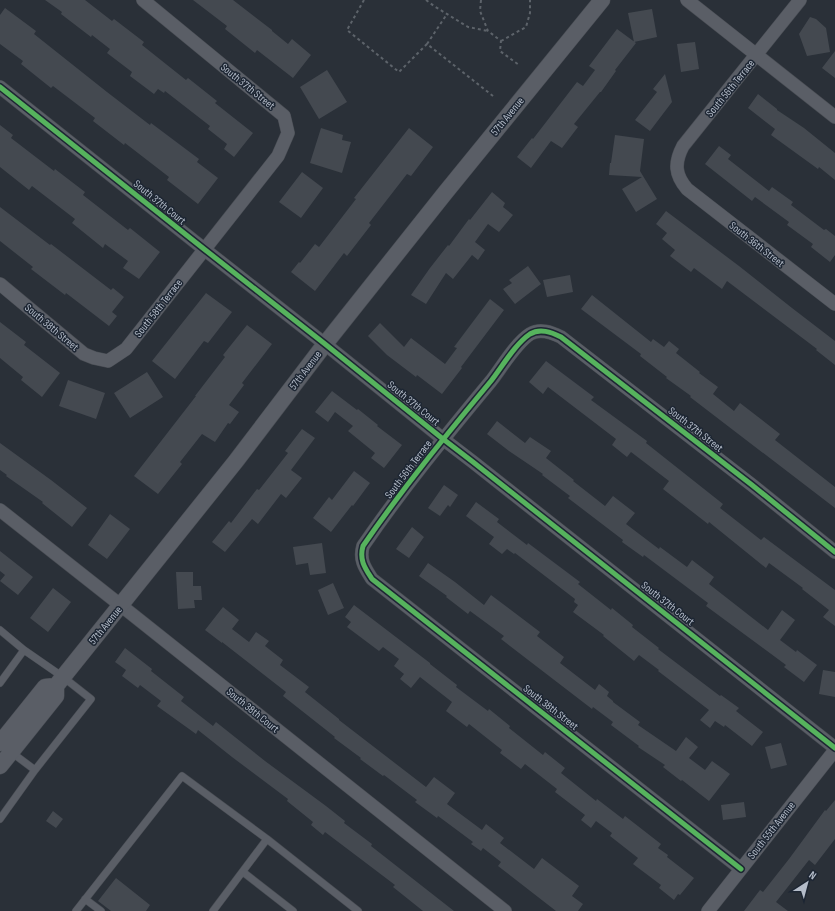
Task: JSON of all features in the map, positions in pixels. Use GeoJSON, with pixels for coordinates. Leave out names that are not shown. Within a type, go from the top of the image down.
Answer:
{"type":"FeatureCollection","features":[{"type":"Feature","properties":{"kind":"street","name":"South 37th Street"},"geometry":{"type":"LineString","coordinates":[[142,0],[284,116],[288,134],[278,156],[204,249]]}},
{"type":"Feature","properties":{"kind":"street","name":"57th Avenue"},"geometry":{"type":"LineString","coordinates":[[0,766],[5,747],[45,687],[60,681],[231,467],[325,344],[474,157],[602,0]]}},
{"type":"Feature","properties":{"kind":"street"},"geometry":{"type":"LineString","coordinates":[[687,0],[835,116]]}},
{"type":"Feature","properties":{"kind":"street","name":"South 56th Terrace"},"geometry":{"type":"LineString","coordinates":[[681,182],[677,173],[676,164],[678,154],[683,146],[800,0]]}},
{"type":"Feature","properties":{"kind":"street","name":"South 37th Court"},"geometry":{"type":"LineString","coordinates":[[0,87],[835,749]]}},
{"type":"Feature","properties":{"kind":"street","name":"South 36th Street"},"geometry":{"type":"LineString","coordinates":[[681,182],[687,189],[835,304]]}},
{"type":"Feature","properties":{"kind":"street","name":"South 58th Terrace"},"geometry":{"type":"LineString","coordinates":[[108,361],[126,350],[204,249]]}},
{"type":"Feature","properties":{"kind":"street","name":"South 38th Street"},"geometry":{"type":"LineString","coordinates":[[0,284],[84,354],[108,361]]}},
{"type":"Feature","properties":{"kind":"street","name":"South 37th Street"},"geometry":{"type":"LineString","coordinates":[[539,331],[550,332],[561,336],[746,480],[835,552]]}},
{"type":"Feature","properties":{"kind":"street","name":"South 56th Terrace"},"geometry":{"type":"LineString","coordinates":[[361,553],[363,546],[374,530],[443,439],[494,377],[517,346],[531,334],[539,331]]}},
{"type":"Feature","properties":{"kind":"street","name":"South 38th Court"},"geometry":{"type":"LineString","coordinates":[[0,510],[505,911]]}},
{"type":"Feature","properties":{"kind":"street","name":"South 38th Street"},"geometry":{"type":"LineString","coordinates":[[361,553],[364,566],[372,579],[741,869]]}},
{"type":"Feature","properties":{"kind":"street","name":"South 55th Avenue"},"geometry":{"type":"LineString","coordinates":[[708,911],[835,749]]}},
{"type":"Feature","properties":{"kind":"lane"},"geometry":{"type":"LineString","coordinates":[[0,630],[60,681],[91,699],[35,770],[0,819]]}},
{"type":"Feature","properties":{"kind":"lane"},"geometry":{"type":"LineString","coordinates":[[0,683],[24,650]]}},
{"type":"Feature","properties":{"kind":"lane"},"geometry":{"type":"LineString","coordinates":[[5,747],[35,770]]}},
{"type":"Feature","properties":{"kind":"lane"},"geometry":{"type":"LineString","coordinates":[[76,911],[182,776],[267,839],[358,911]]}},
{"type":"Feature","properties":{"kind":"lane"},"geometry":{"type":"LineString","coordinates":[[213,911],[267,839]]}},
{"type":"Feature","properties":{"kind":"lane"},"geometry":{"type":"LineString","coordinates":[[243,872],[293,911]]}},
{"type":"Feature","properties":{"kind":"lane"},"geometry":{"type":"LineString","coordinates":[[85,899],[101,911]]}},
{"type":"Feature","properties":{"kind":"path"},"geometry":{"type":"LineString","coordinates":[[364,0],[347,30],[399,72],[426,44],[447,14]]}},
{"type":"Feature","properties":{"kind":"path"},"geometry":{"type":"LineString","coordinates":[[426,0],[468,27],[488,31],[501,41]]}},
{"type":"Feature","properties":{"kind":"path"},"geometry":{"type":"LineString","coordinates":[[481,0],[480,11],[488,31]]}},
{"type":"Feature","properties":{"kind":"path"},"geometry":{"type":"LineString","coordinates":[[501,41],[526,27],[530,13],[530,0]]}},
{"type":"Feature","properties":{"kind":"path"},"geometry":{"type":"LineString","coordinates":[[501,41],[500,51],[519,65]]}},
{"type":"Feature","properties":{"kind":"path"},"geometry":{"type":"LineString","coordinates":[[426,44],[493,96]]}},
{"type":"Feature","properties":{"kind":"building"},"geometry":{"type":"Polygon","coordinates":[[[45,0],[85,0],[112,21],[114,19],[144,42],[142,45],[186,80],[188,78],[217,101],[215,103],[253,133],[234,157],[224,149],[227,144],[208,129],[210,126],[165,91],[164,93],[158,89],[154,94],[130,76],[132,72],[107,53],[110,49],[92,35],[91,37],[61,14],[62,12],[45,0]]]}},
{"type":"Feature","properties":{"kind":"building"},"geometry":{"type":"Polygon","coordinates":[[[193,0],[233,0],[288,44],[292,39],[311,55],[293,78],[257,50],[255,53],[225,29],[227,26],[193,0]]]}},
{"type":"Feature","properties":{"kind":"building"},"geometry":{"type":"Polygon","coordinates":[[[5,8],[36,31],[34,34],[107,92],[150,125],[151,123],[199,159],[197,162],[218,178],[198,204],[167,180],[169,177],[125,143],[124,145],[93,121],[95,118],[53,86],[51,88],[21,64],[23,61],[0,44],[0,15],[5,8]]]}},
{"type":"Feature","properties":{"kind":"building"},"geometry":{"type":"Polygon","coordinates":[[[652,9],[657,37],[634,42],[628,13],[652,9]]]}},
{"type":"Feature","properties":{"kind":"building"},"geometry":{"type":"Polygon","coordinates":[[[810,17],[816,19],[826,28],[830,52],[807,56],[799,34],[810,17]]]}},
{"type":"Feature","properties":{"kind":"building"},"geometry":{"type":"Polygon","coordinates":[[[617,29],[636,43],[615,70],[616,71],[601,92],[574,124],[578,127],[562,148],[551,141],[531,168],[517,157],[532,138],[533,139],[577,82],[583,86],[595,70],[589,66],[617,29]]]}},
{"type":"Feature","properties":{"kind":"building"},"geometry":{"type":"Polygon","coordinates":[[[695,42],[699,69],[681,72],[677,44],[695,42]]]}},
{"type":"Feature","properties":{"kind":"building"},"geometry":{"type":"Polygon","coordinates":[[[835,51],[835,78],[822,68],[835,51]]]}},
{"type":"Feature","properties":{"kind":"building"},"geometry":{"type":"Polygon","coordinates":[[[327,70],[347,102],[319,119],[300,87],[327,70]]]}},
{"type":"Feature","properties":{"kind":"building"},"geometry":{"type":"Polygon","coordinates":[[[665,74],[672,102],[650,131],[635,120],[657,92],[653,89],[665,74]]]}},
{"type":"Feature","properties":{"kind":"building"},"geometry":{"type":"Polygon","coordinates":[[[758,94],[835,153],[835,180],[819,167],[818,169],[771,135],[775,129],[748,108],[758,94]]]}},
{"type":"Feature","properties":{"kind":"building"},"geometry":{"type":"Polygon","coordinates":[[[0,125],[13,135],[11,138],[54,171],[55,169],[85,192],[83,195],[128,230],[130,228],[160,252],[139,279],[123,268],[128,261],[105,244],[103,248],[72,223],[75,219],[32,186],[29,190],[0,167],[0,125]]]}},
{"type":"Feature","properties":{"kind":"building"},"geometry":{"type":"Polygon","coordinates":[[[321,128],[343,135],[342,140],[351,142],[342,173],[310,163],[321,128]]]}},
{"type":"Feature","properties":{"kind":"building"},"geometry":{"type":"Polygon","coordinates":[[[409,128],[433,147],[411,176],[407,174],[369,223],[371,225],[347,256],[344,253],[315,291],[291,272],[315,244],[319,247],[356,199],[354,198],[409,128]]]}},
{"type":"Feature","properties":{"kind":"building"},"geometry":{"type":"Polygon","coordinates":[[[615,135],[644,139],[640,171],[657,199],[636,212],[622,189],[642,177],[609,175],[615,135]]]}},
{"type":"Feature","properties":{"kind":"building"},"geometry":{"type":"Polygon","coordinates":[[[719,146],[731,155],[728,159],[769,191],[772,187],[793,202],[791,205],[824,230],[826,229],[835,236],[835,255],[830,262],[811,247],[813,244],[787,225],[789,222],[755,197],[752,201],[705,164],[719,146]]]}},
{"type":"Feature","properties":{"kind":"building"},"geometry":{"type":"Polygon","coordinates":[[[302,172],[323,188],[301,218],[279,202],[302,172]]]}},
{"type":"Feature","properties":{"kind":"building"},"geometry":{"type":"Polygon","coordinates":[[[492,192],[505,203],[503,207],[513,215],[499,232],[488,224],[475,242],[485,250],[478,260],[472,255],[453,279],[446,273],[426,304],[411,295],[448,245],[449,246],[492,192]]]}},
{"type":"Feature","properties":{"kind":"building"},"geometry":{"type":"Polygon","coordinates":[[[0,207],[111,290],[113,288],[124,297],[112,312],[117,316],[109,326],[66,293],[65,295],[31,269],[33,267],[0,241],[0,207]]]}},
{"type":"Feature","properties":{"kind":"building"},"geometry":{"type":"Polygon","coordinates":[[[666,211],[835,341],[835,365],[816,350],[817,349],[727,281],[722,289],[694,268],[691,272],[670,256],[675,250],[662,239],[667,233],[656,224],[666,211]]]}},
{"type":"Feature","properties":{"kind":"building"},"geometry":{"type":"Polygon","coordinates":[[[528,266],[541,284],[515,304],[503,289],[512,283],[509,280],[528,266]]]}},
{"type":"Feature","properties":{"kind":"building"},"geometry":{"type":"Polygon","coordinates":[[[570,275],[573,292],[547,297],[543,280],[570,275]]]}},
{"type":"Feature","properties":{"kind":"building"},"geometry":{"type":"Polygon","coordinates":[[[206,293],[232,312],[208,343],[204,341],[175,379],[152,361],[206,293]]]}},
{"type":"Feature","properties":{"kind":"building"},"geometry":{"type":"Polygon","coordinates":[[[592,295],[651,342],[653,339],[664,347],[669,341],[679,349],[676,353],[718,387],[713,394],[734,411],[740,403],[780,434],[775,440],[835,487],[835,508],[690,397],[691,396],[666,378],[667,377],[640,356],[641,354],[581,309],[592,295]]]}},
{"type":"Feature","properties":{"kind":"building"},"geometry":{"type":"Polygon","coordinates":[[[490,299],[504,310],[442,394],[387,355],[368,336],[380,323],[404,347],[411,338],[445,364],[457,348],[454,347],[490,299]]]}},
{"type":"Feature","properties":{"kind":"building"},"geometry":{"type":"Polygon","coordinates":[[[0,322],[26,342],[24,345],[60,373],[42,397],[21,380],[23,377],[0,358],[0,322]]]}},
{"type":"Feature","properties":{"kind":"building"},"geometry":{"type":"Polygon","coordinates":[[[247,325],[272,344],[242,383],[244,385],[229,405],[239,412],[230,424],[228,423],[215,442],[202,434],[180,462],[182,464],[158,494],[134,476],[196,396],[225,357],[223,355],[247,325]]]}},
{"type":"Feature","properties":{"kind":"building"},"geometry":{"type":"Polygon","coordinates":[[[546,361],[594,397],[591,400],[647,441],[646,443],[723,504],[720,508],[761,540],[764,537],[835,590],[835,626],[823,617],[829,610],[802,589],[803,588],[769,563],[766,568],[709,522],[708,524],[663,489],[669,481],[631,452],[627,457],[612,445],[616,439],[548,387],[543,394],[529,382],[546,361]]]}},
{"type":"Feature","properties":{"kind":"building"},"geometry":{"type":"Polygon","coordinates":[[[147,372],[163,397],[130,418],[114,393],[147,372]]]}},
{"type":"Feature","properties":{"kind":"building"},"geometry":{"type":"Polygon","coordinates":[[[68,380],[105,393],[96,419],[59,406],[68,380]]]}},
{"type":"Feature","properties":{"kind":"building"},"geometry":{"type":"Polygon","coordinates":[[[332,391],[357,410],[358,409],[402,445],[384,468],[371,458],[375,453],[348,431],[353,426],[335,412],[328,422],[315,412],[332,391]]]}},
{"type":"Feature","properties":{"kind":"building"},"geometry":{"type":"Polygon","coordinates":[[[497,421],[525,443],[530,437],[551,451],[546,458],[605,506],[613,496],[635,513],[626,524],[659,549],[660,547],[687,567],[692,560],[714,577],[709,584],[768,630],[782,610],[795,620],[780,640],[796,652],[797,650],[817,665],[804,682],[784,667],[786,665],[706,606],[708,603],[644,555],[643,557],[622,542],[623,540],[568,498],[570,496],[542,475],[543,474],[487,434],[497,421]]]}},
{"type":"Feature","properties":{"kind":"building"},"geometry":{"type":"Polygon","coordinates":[[[302,429],[315,438],[291,470],[302,478],[286,498],[281,494],[258,524],[252,519],[225,552],[212,542],[229,521],[231,523],[257,489],[259,490],[288,453],[285,451],[302,429]]]}},
{"type":"Feature","properties":{"kind":"building"},"geometry":{"type":"Polygon","coordinates":[[[0,443],[87,508],[72,527],[42,503],[43,502],[6,476],[7,475],[0,470],[0,443]]]}},
{"type":"Feature","properties":{"kind":"building"},"geometry":{"type":"Polygon","coordinates":[[[354,471],[370,483],[331,532],[313,518],[329,497],[332,500],[354,471]]]}},
{"type":"Feature","properties":{"kind":"building"},"geometry":{"type":"Polygon","coordinates":[[[444,485],[458,495],[450,507],[448,505],[440,516],[428,508],[444,485]]]}},
{"type":"Feature","properties":{"kind":"building"},"geometry":{"type":"Polygon","coordinates":[[[476,502],[499,519],[497,522],[580,582],[578,584],[633,625],[632,627],[659,648],[658,649],[720,696],[721,695],[739,708],[736,711],[763,732],[752,746],[725,725],[724,727],[715,721],[710,728],[700,720],[709,710],[639,655],[634,661],[603,636],[604,635],[573,612],[578,605],[574,602],[575,599],[515,553],[514,554],[507,549],[502,554],[489,544],[494,537],[466,516],[476,502]]]}},
{"type":"Feature","properties":{"kind":"building"},"geometry":{"type":"Polygon","coordinates":[[[110,514],[130,529],[107,559],[88,545],[110,514]]]}},
{"type":"Feature","properties":{"kind":"building"},"geometry":{"type":"Polygon","coordinates":[[[412,527],[424,537],[409,558],[396,549],[412,527]]]}},
{"type":"Feature","properties":{"kind":"building"},"geometry":{"type":"Polygon","coordinates":[[[322,543],[326,573],[310,575],[308,563],[296,565],[293,547],[322,543]]]}},
{"type":"Feature","properties":{"kind":"building"},"geometry":{"type":"Polygon","coordinates":[[[0,551],[33,577],[18,595],[0,581],[5,575],[0,571],[0,551]]]}},
{"type":"Feature","properties":{"kind":"building"},"geometry":{"type":"Polygon","coordinates":[[[428,563],[484,605],[491,595],[540,632],[537,636],[564,657],[560,663],[595,690],[599,684],[609,692],[607,696],[613,702],[640,722],[638,725],[676,751],[686,737],[698,747],[689,758],[705,770],[712,761],[730,774],[709,801],[663,767],[665,765],[638,747],[639,746],[611,725],[613,722],[593,707],[592,709],[501,639],[504,636],[470,611],[468,614],[446,597],[447,596],[419,576],[428,563]]]}},
{"type":"Feature","properties":{"kind":"building"},"geometry":{"type":"Polygon","coordinates":[[[176,572],[193,572],[193,586],[201,586],[202,600],[194,600],[195,608],[178,609],[176,572]]]}},
{"type":"Feature","properties":{"kind":"building"},"geometry":{"type":"Polygon","coordinates":[[[333,583],[344,608],[328,615],[318,590],[333,583]]]}},
{"type":"Feature","properties":{"kind":"building"},"geometry":{"type":"Polygon","coordinates":[[[53,588],[71,602],[48,632],[30,618],[53,588]]]}},
{"type":"Feature","properties":{"kind":"building"},"geometry":{"type":"Polygon","coordinates":[[[354,605],[430,663],[457,685],[456,687],[488,711],[489,709],[510,726],[509,728],[543,755],[545,752],[565,768],[561,773],[596,801],[597,799],[623,819],[625,816],[661,844],[658,848],[694,878],[680,895],[678,894],[674,900],[659,888],[661,885],[633,864],[638,858],[610,836],[612,833],[596,821],[591,828],[581,820],[585,815],[555,792],[557,789],[525,764],[521,769],[500,753],[502,750],[469,724],[467,727],[446,711],[452,702],[420,677],[411,688],[400,679],[404,674],[394,666],[399,659],[383,647],[379,651],[347,627],[351,622],[345,617],[354,605]]]}},
{"type":"Feature","properties":{"kind":"building"},"geometry":{"type":"Polygon","coordinates":[[[223,607],[239,620],[232,629],[249,642],[256,632],[269,641],[265,646],[283,660],[280,665],[309,687],[305,692],[339,720],[426,787],[434,777],[455,793],[447,804],[482,830],[486,824],[504,838],[500,843],[534,869],[542,858],[579,886],[572,896],[583,904],[578,911],[556,911],[498,866],[501,862],[483,848],[481,851],[471,844],[473,842],[438,816],[437,818],[415,802],[417,800],[360,759],[361,758],[283,696],[286,692],[205,630],[223,607]]]}},
{"type":"Feature","properties":{"kind":"building"},"geometry":{"type":"Polygon","coordinates":[[[125,648],[184,697],[181,701],[213,726],[216,722],[265,761],[326,806],[345,821],[344,823],[372,844],[371,846],[454,911],[423,911],[393,887],[395,885],[325,832],[323,835],[311,825],[313,822],[287,801],[288,799],[198,730],[196,734],[157,706],[161,701],[140,685],[138,688],[122,676],[126,670],[115,662],[125,648]]]}},
{"type":"Feature","properties":{"kind":"building"},"geometry":{"type":"Polygon","coordinates":[[[823,670],[835,672],[835,697],[819,694],[823,670]]]}},
{"type":"Feature","properties":{"kind":"building"},"geometry":{"type":"Polygon","coordinates":[[[781,743],[787,765],[771,769],[765,747],[781,743]]]}},
{"type":"Feature","properties":{"kind":"building"},"geometry":{"type":"Polygon","coordinates":[[[835,800],[835,839],[815,865],[809,860],[776,902],[788,911],[744,911],[760,890],[763,892],[825,810],[826,811],[835,800]]]}},
{"type":"Feature","properties":{"kind":"building"},"geometry":{"type":"Polygon","coordinates":[[[744,802],[746,817],[723,820],[721,805],[744,802]]]}},
{"type":"Feature","properties":{"kind":"building"},"geometry":{"type":"Polygon","coordinates":[[[53,811],[63,819],[56,828],[46,821],[53,811]]]}},
{"type":"Feature","properties":{"kind":"building"},"geometry":{"type":"Polygon","coordinates":[[[116,878],[150,905],[146,911],[111,911],[98,901],[116,878]]]}},
{"type":"Feature","properties":{"kind":"cycle path"},"geometry":{"type":"LineString","coordinates":[[0,87],[835,748]]}},
{"type":"Feature","properties":{"kind":"cycle path"},"geometry":{"type":"LineString","coordinates":[[741,869],[372,579],[362,560],[363,546],[441,441],[491,381],[514,350],[524,338],[534,332],[542,331],[561,337],[752,485],[835,552]]}}]}
